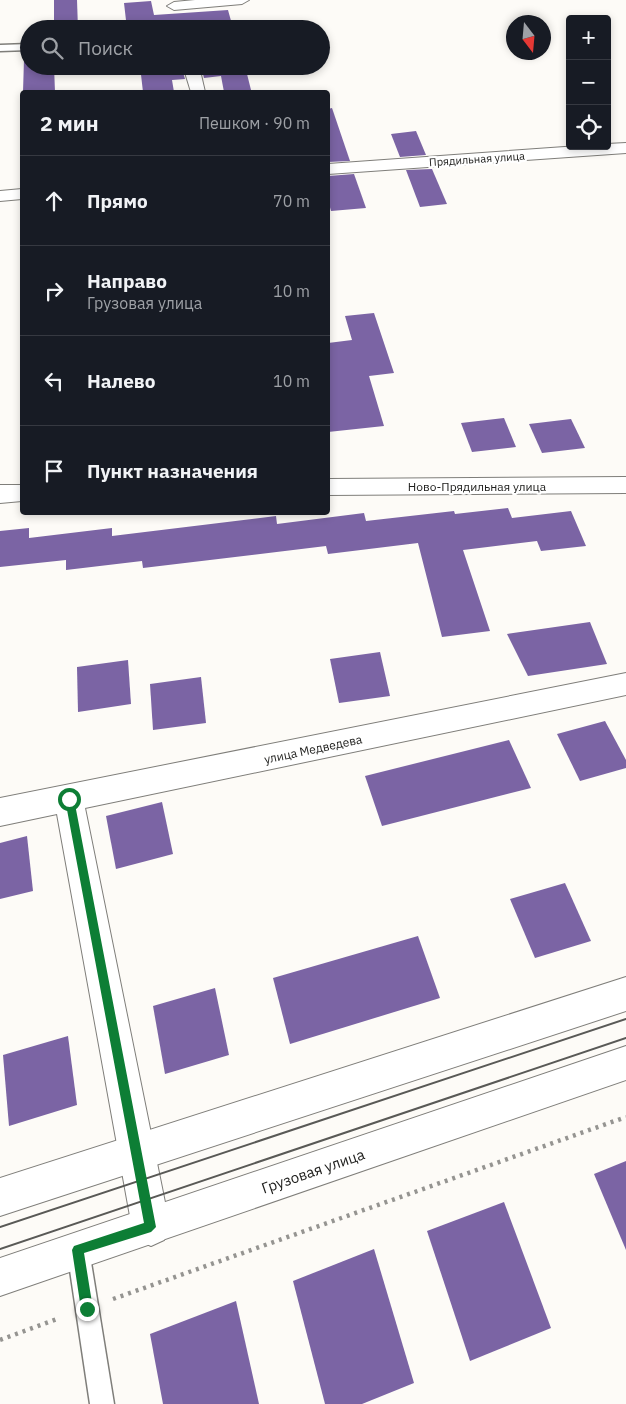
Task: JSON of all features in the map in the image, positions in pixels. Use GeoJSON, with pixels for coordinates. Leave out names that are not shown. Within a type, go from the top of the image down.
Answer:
{"type":"FeatureCollection","features":[{"type":"Feature","properties":{"kind":"street"},"geometry":{"type":"LineString","coordinates":[[178,20],[174,3],[242,0]]}},
{"type":"Feature","properties":{"kind":"street"},"geometry":{"type":"LineString","coordinates":[[193,75],[197,90]]}},
{"type":"Feature","properties":{"kind":"street","name":"Прядильная улица"},"geometry":{"type":"LineString","coordinates":[[330,169],[626,148]]}},
{"type":"Feature","properties":{"kind":"street"},"geometry":{"type":"LineString","coordinates":[[0,196],[20,194]]}},
{"type":"Feature","properties":{"kind":"street","name":"Ново-Прядильная улица"},"geometry":{"type":"LineString","coordinates":[[330,487],[626,485]]}},
{"type":"Feature","properties":{"kind":"street"},"geometry":{"type":"LineString","coordinates":[[0,494],[20,493]]}},
{"type":"Feature","properties":{"kind":"street","name":"улица Медведева"},"geometry":{"type":"LineString","coordinates":[[0,812],[626,684]]}},
{"type":"Feature","properties":{"kind":"street"},"geometry":{"type":"LineString","coordinates":[[69,799],[151,1227]]}},
{"type":"Feature","properties":{"kind":"street"},"geometry":{"type":"LineString","coordinates":[[0,1197],[626,994]]}},
{"type":"Feature","properties":{"kind":"street","name":"Грузовая улица"},"geometry":{"type":"LineString","coordinates":[[0,1277],[151,1227],[626,1063]]}},
{"type":"Feature","properties":{"kind":"lane"},"geometry":{"type":"LineString","coordinates":[[0,48],[20,47]]}},
{"type":"Feature","properties":{"kind":"lane"},"geometry":{"type":"LineString","coordinates":[[78,1250],[102,1404]]}},
{"type":"Feature","properties":{"kind":"path"},"geometry":{"type":"LineString","coordinates":[[0,1340],[626,1118]]}},
{"type":"Feature","properties":{"kind":"building"},"geometry":{"type":"Polygon","coordinates":[[[54,0],[77,0],[78,20],[54,20],[54,0]]]}},
{"type":"Feature","properties":{"kind":"building"},"geometry":{"type":"Polygon","coordinates":[[[151,1],[154,15],[228,10],[231,20],[126,20],[124,3],[151,1]]]}},
{"type":"Feature","properties":{"kind":"building"},"geometry":{"type":"Polygon","coordinates":[[[24,75],[54,75],[55,90],[23,90],[24,75]]]}},
{"type":"Feature","properties":{"kind":"building"},"geometry":{"type":"Polygon","coordinates":[[[141,75],[184,75],[185,79],[172,80],[174,90],[143,90],[141,75]]]}},
{"type":"Feature","properties":{"kind":"building"},"geometry":{"type":"Polygon","coordinates":[[[203,75],[247,75],[251,90],[224,90],[221,76],[204,78],[203,75]]]}},
{"type":"Feature","properties":{"kind":"building"},"geometry":{"type":"Polygon","coordinates":[[[330,108],[332,108],[350,161],[330,162],[330,108]]]}},
{"type":"Feature","properties":{"kind":"building"},"geometry":{"type":"Polygon","coordinates":[[[416,131],[426,155],[400,157],[391,134],[416,131]]]}},
{"type":"Feature","properties":{"kind":"building"},"geometry":{"type":"Polygon","coordinates":[[[432,169],[447,204],[420,207],[406,170],[432,169]]]}},
{"type":"Feature","properties":{"kind":"building"},"geometry":{"type":"Polygon","coordinates":[[[354,174],[366,208],[331,211],[330,176],[354,174]]]}},
{"type":"Feature","properties":{"kind":"building"},"geometry":{"type":"Polygon","coordinates":[[[374,313],[394,373],[369,376],[384,426],[330,432],[330,343],[352,340],[345,316],[374,313]]]}},
{"type":"Feature","properties":{"kind":"building"},"geometry":{"type":"Polygon","coordinates":[[[504,418],[516,447],[472,452],[461,423],[504,418]]]}},
{"type":"Feature","properties":{"kind":"building"},"geometry":{"type":"Polygon","coordinates":[[[571,419],[585,448],[542,453],[529,424],[571,419]]]}},
{"type":"Feature","properties":{"kind":"building"},"geometry":{"type":"Polygon","coordinates":[[[508,508],[512,518],[571,511],[586,546],[541,551],[537,541],[463,550],[490,631],[442,637],[418,543],[328,554],[326,546],[143,568],[142,561],[66,570],[66,560],[0,567],[0,531],[29,528],[29,538],[112,528],[112,536],[276,516],[277,524],[364,513],[366,521],[454,511],[455,514],[508,508]]]}},
{"type":"Feature","properties":{"kind":"building"},"geometry":{"type":"Polygon","coordinates":[[[590,622],[607,664],[528,676],[507,634],[590,622]]]}},
{"type":"Feature","properties":{"kind":"building"},"geometry":{"type":"Polygon","coordinates":[[[380,652],[390,696],[339,703],[330,659],[380,652]]]}},
{"type":"Feature","properties":{"kind":"building"},"geometry":{"type":"Polygon","coordinates":[[[128,660],[131,704],[78,712],[77,667],[128,660]]]}},
{"type":"Feature","properties":{"kind":"building"},"geometry":{"type":"Polygon","coordinates":[[[201,677],[206,723],[153,730],[150,684],[201,677]]]}},
{"type":"Feature","properties":{"kind":"building"},"geometry":{"type":"Polygon","coordinates":[[[605,721],[626,760],[626,768],[580,781],[557,734],[605,721]]]}},
{"type":"Feature","properties":{"kind":"building"},"geometry":{"type":"Polygon","coordinates":[[[509,740],[531,788],[382,826],[365,776],[509,740]]]}},
{"type":"Feature","properties":{"kind":"building"},"geometry":{"type":"Polygon","coordinates":[[[162,802],[173,854],[116,869],[106,816],[162,802]]]}},
{"type":"Feature","properties":{"kind":"building"},"geometry":{"type":"Polygon","coordinates":[[[27,836],[33,891],[0,899],[0,843],[27,836]]]}},
{"type":"Feature","properties":{"kind":"building"},"geometry":{"type":"Polygon","coordinates":[[[565,883],[591,941],[535,958],[510,899],[565,883]]]}},
{"type":"Feature","properties":{"kind":"building"},"geometry":{"type":"Polygon","coordinates":[[[418,936],[440,998],[290,1044],[273,978],[418,936]]]}},
{"type":"Feature","properties":{"kind":"building"},"geometry":{"type":"Polygon","coordinates":[[[215,988],[229,1055],[165,1074],[153,1006],[215,988]]]}},
{"type":"Feature","properties":{"kind":"building"},"geometry":{"type":"Polygon","coordinates":[[[68,1036],[77,1105],[9,1126],[3,1055],[68,1036]]]}},
{"type":"Feature","properties":{"kind":"building"},"geometry":{"type":"Polygon","coordinates":[[[626,1161],[626,1250],[594,1174],[626,1161]]]}},
{"type":"Feature","properties":{"kind":"building"},"geometry":{"type":"Polygon","coordinates":[[[504,1202],[551,1328],[470,1361],[427,1231],[504,1202]]]}},
{"type":"Feature","properties":{"kind":"building"},"geometry":{"type":"Polygon","coordinates":[[[374,1249],[414,1383],[362,1404],[325,1404],[293,1281],[374,1249]]]}},
{"type":"Feature","properties":{"kind":"building"},"geometry":{"type":"Polygon","coordinates":[[[236,1301],[259,1404],[163,1404],[150,1334],[236,1301]]]}},
{"type":"Feature","properties":{"kind":"tram line"},"geometry":{"type":"LineString","coordinates":[[0,1227],[626,1019]]}},
{"type":"Feature","properties":{"kind":"tram line"},"geometry":{"type":"LineString","coordinates":[[0,1249],[626,1038]]}},
{"type":"Feature","properties":{"kind":"route"},"geometry":{"type":"LineString","coordinates":[[69,799],[151,1227],[78,1250],[87,1309]]}}]}
